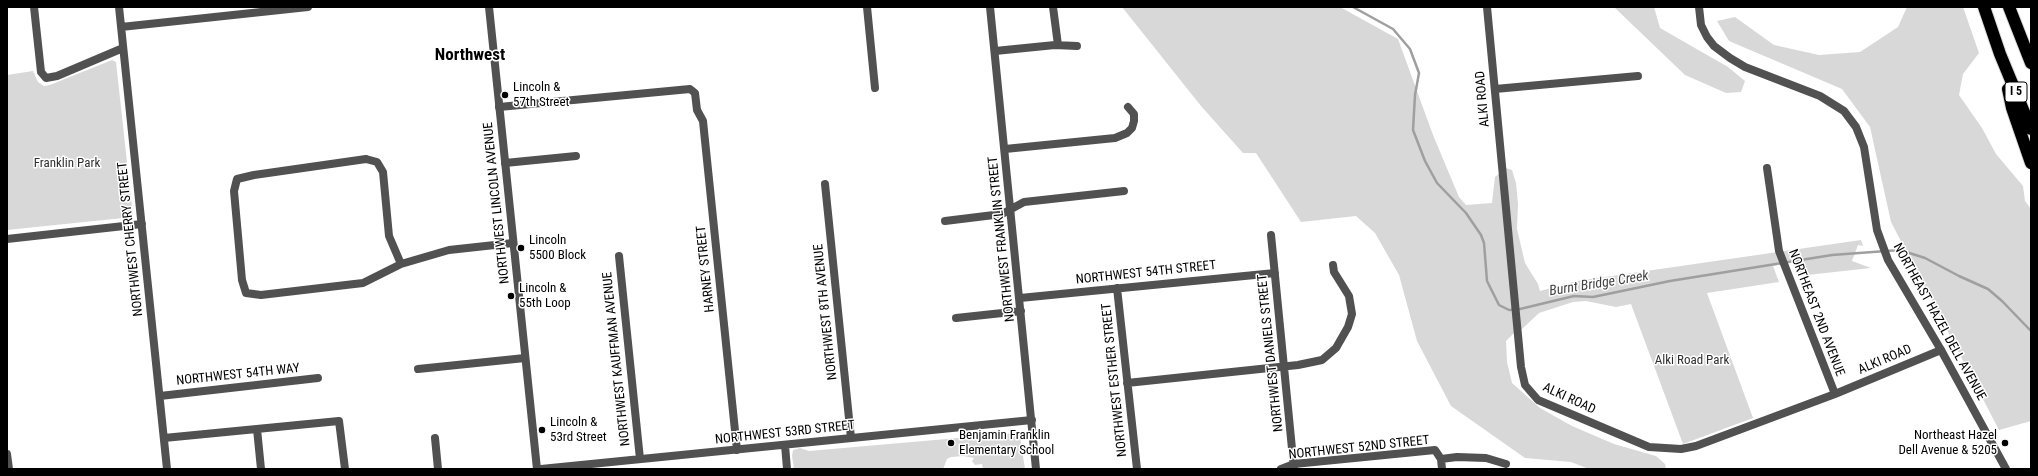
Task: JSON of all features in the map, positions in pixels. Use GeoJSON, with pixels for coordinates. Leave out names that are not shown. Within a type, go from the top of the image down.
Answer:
{"type":"FeatureCollection","features":[{"type":"Feature","properties":{"kind":"highway","name":"I 5"},"geometry":{"type":"LineString","coordinates":[[1984,7],[2000,54],[2031,130]]}},
{"type":"Feature","properties":{"kind":"highway","name":"I 5"},"geometry":{"type":"LineString","coordinates":[[2009,7],[2031,63]]}},
{"type":"Feature","properties":{"kind":"highway"},"geometry":{"type":"LineString","coordinates":[[2014,23],[2031,51]]}},
{"type":"Feature","properties":{"kind":"highway"},"geometry":{"type":"LineString","coordinates":[[2000,54],[2012,108],[2031,163]]}},
{"type":"Feature","properties":{"kind":"street"},"geometry":{"type":"LineString","coordinates":[[34,7],[41,72],[46,78],[57,76],[123,48]]}},
{"type":"Feature","properties":{"kind":"street","name":"NORTHWEST CHERRY STREET"},"geometry":{"type":"LineString","coordinates":[[119,7],[167,469]]}},
{"type":"Feature","properties":{"kind":"street"},"geometry":{"type":"LineString","coordinates":[[121,27],[304,7]]}},
{"type":"Feature","properties":{"kind":"street","name":"NORTHWEST LINCOLN AVENUE"},"geometry":{"type":"LineString","coordinates":[[489,7],[537,469]]}},
{"type":"Feature","properties":{"kind":"street"},"geometry":{"type":"LineString","coordinates":[[867,7],[875,88]]}},
{"type":"Feature","properties":{"kind":"street","name":"NORTHWEST FRANKLIN STREET"},"geometry":{"type":"LineString","coordinates":[[990,7],[1036,469]]}},
{"type":"Feature","properties":{"kind":"street"},"geometry":{"type":"LineString","coordinates":[[1053,7],[1058,45]]}},
{"type":"Feature","properties":{"kind":"street","name":"ALKI ROAD"},"geometry":{"type":"LineString","coordinates":[[1487,7],[1521,367],[1525,385],[1531,394],[1538,400],[1649,447],[1681,450],[1696,446],[1835,394],[1941,350]]}},
{"type":"Feature","properties":{"kind":"street","name":"NORTHEAST HAZEL DELL AVENUE"},"geometry":{"type":"LineString","coordinates":[[1699,7],[1701,25],[1707,37],[1714,46],[1745,67],[1820,96],[1844,111],[1856,127],[1864,147],[1877,230],[1888,260],[1941,350],[2006,469]]}},
{"type":"Feature","properties":{"kind":"street"},"geometry":{"type":"LineString","coordinates":[[995,51],[1058,45],[1077,46]]}},
{"type":"Feature","properties":{"kind":"street"},"geometry":{"type":"LineString","coordinates":[[1495,89],[1638,76]]}},
{"type":"Feature","properties":{"kind":"street","name":"HARNEY STREET"},"geometry":{"type":"LineString","coordinates":[[499,107],[690,89],[695,93],[697,110],[704,130],[736,450]]}},
{"type":"Feature","properties":{"kind":"street"},"geometry":{"type":"LineString","coordinates":[[1005,149],[1120,136],[1127,133],[1134,121],[1134,114],[1128,107]]}},
{"type":"Feature","properties":{"kind":"street"},"geometry":{"type":"LineString","coordinates":[[505,162],[576,156]]}},
{"type":"Feature","properties":{"kind":"street"},"geometry":{"type":"LineString","coordinates":[[401,264],[389,236],[383,172],[377,162],[366,159],[254,175],[237,179],[234,191],[242,280],[246,293],[261,295],[363,283],[401,264],[449,250],[513,243]]}},
{"type":"Feature","properties":{"kind":"street","name":"NORTHEAST 2ND AVENUE"},"geometry":{"type":"LineString","coordinates":[[1767,168],[1779,251],[1835,394]]}},
{"type":"Feature","properties":{"kind":"street","name":"NORTHWEST 8TH AVENUE"},"geometry":{"type":"LineString","coordinates":[[825,184],[851,438]]}},
{"type":"Feature","properties":{"kind":"street"},"geometry":{"type":"LineString","coordinates":[[945,221],[1002,214],[1024,202],[1124,191]]}},
{"type":"Feature","properties":{"kind":"street"},"geometry":{"type":"LineString","coordinates":[[7,239],[142,224]]}},
{"type":"Feature","properties":{"kind":"street","name":"NORTHWEST DANIELS STREET"},"geometry":{"type":"LineString","coordinates":[[1271,235],[1294,466]]}},
{"type":"Feature","properties":{"kind":"street","name":"NORTHWEST KAUFFMAN AVENUE"},"geometry":{"type":"LineString","coordinates":[[619,256],[640,459]]}},
{"type":"Feature","properties":{"kind":"street"},"geometry":{"type":"LineString","coordinates":[[1127,383],[1310,364],[1322,360],[1336,348],[1351,321],[1351,301],[1334,272],[1333,264]]}},
{"type":"Feature","properties":{"kind":"street","name":"NORTHWEST 54TH STREET"},"geometry":{"type":"LineString","coordinates":[[1020,298],[1275,273]]}},
{"type":"Feature","properties":{"kind":"street","name":"NORTHWEST ESTHER STREET"},"geometry":{"type":"LineString","coordinates":[[1118,288],[1137,469]]}},
{"type":"Feature","properties":{"kind":"street"},"geometry":{"type":"LineString","coordinates":[[956,318],[1021,311]]}},
{"type":"Feature","properties":{"kind":"street"},"geometry":{"type":"LineString","coordinates":[[418,369],[525,358]]}},
{"type":"Feature","properties":{"kind":"street","name":"NORTHWEST 54TH WAY"},"geometry":{"type":"LineString","coordinates":[[160,396],[318,378]]}},
{"type":"Feature","properties":{"kind":"street","name":"NORTHWEST 53RD STREET"},"geometry":{"type":"LineString","coordinates":[[541,469],[1032,420]]}},
{"type":"Feature","properties":{"kind":"street"},"geometry":{"type":"LineString","coordinates":[[164,438],[339,421],[345,469]]}},
{"type":"Feature","properties":{"kind":"street"},"geometry":{"type":"LineString","coordinates":[[257,429],[261,469]]}},
{"type":"Feature","properties":{"kind":"street"},"geometry":{"type":"LineString","coordinates":[[435,438],[438,469]]}},
{"type":"Feature","properties":{"kind":"street"},"geometry":{"type":"LineString","coordinates":[[785,445],[787,469]]}},
{"type":"Feature","properties":{"kind":"street","name":"NORTHWEST 52ND STREET"},"geometry":{"type":"LineString","coordinates":[[1281,469],[1294,466],[1435,450],[1441,459],[1457,457],[1486,458],[1506,464]]}},
{"type":"Feature","properties":{"kind":"street"},"geometry":{"type":"LineString","coordinates":[[7,454],[9,469]]}},
{"type":"Feature","properties":{"kind":"street"},"geometry":{"type":"LineString","coordinates":[[1441,459],[1442,469]]}},
{"type":"Feature","properties":{"kind":"green space","name":"Alki Road Park"},"geometry":{"type":"Polygon","coordinates":[[[1122,7],[1340,7],[1398,39],[1433,135],[1459,197],[1466,205],[1492,203],[1495,177],[1506,168],[1512,170],[1516,183],[1518,204],[1517,229],[1525,263],[1538,284],[1540,291],[1577,281],[1861,240],[1863,246],[1858,245],[1852,261],[1871,268],[1798,276],[1792,262],[1773,266],[1779,282],[1707,293],[1753,418],[1683,444],[1631,304],[1616,307],[1586,301],[1573,302],[1539,313],[1522,329],[1516,331],[1506,341],[1507,362],[1512,383],[1540,408],[1572,426],[1614,444],[1656,456],[1665,464],[1666,469],[1589,469],[1571,462],[1525,458],[1451,406],[1417,341],[1399,275],[1375,233],[1356,216],[1301,222],[1256,153],[1243,153],[1201,106],[1122,7]]]}},
{"type":"Feature","properties":{"kind":"green space"},"geometry":{"type":"Polygon","coordinates":[[[1614,7],[1654,7],[1660,28],[1728,67],[1745,81],[1741,92],[1726,93],[1685,75],[1614,7]]]}},
{"type":"Feature","properties":{"kind":"green space"},"geometry":{"type":"Polygon","coordinates":[[[1907,7],[1963,7],[1979,53],[1963,74],[1959,95],[1982,128],[1996,154],[2023,186],[2025,201],[2031,209],[2031,421],[1999,430],[1891,222],[1870,127],[1842,89],[1729,41],[1717,21],[1735,17],[1774,45],[1819,55],[1860,52],[1898,27],[1907,7]]]}},
{"type":"Feature","properties":{"kind":"green space","name":"Franklin Park"},"geometry":{"type":"Polygon","coordinates":[[[112,60],[116,62],[133,217],[7,230],[7,75],[33,71],[38,82],[44,86],[50,85],[112,60]]]}},
{"type":"Feature","properties":{"kind":"green space","name":"Benjamin Franklin Elementary School"},"geometry":{"type":"Polygon","coordinates":[[[1015,433],[1020,437],[1025,469],[983,469],[982,464],[975,465],[972,461],[974,458],[963,456],[951,457],[947,459],[943,469],[794,469],[792,456],[793,450],[800,448],[809,451],[1015,433]]]}},
{"type":"Feature","properties":{"kind":"waterway","name":"Burnt Bridge Creek"},"geometry":{"type":"LineString","coordinates":[[1353,7],[1393,29],[1410,49],[1419,73],[1415,95],[1413,130],[1425,161],[1437,183],[1466,213],[1481,235],[1484,243],[1487,281],[1499,305],[1509,310],[1520,309],[1574,296],[1593,297],[1670,281],[1832,255],[1900,250],[1925,258],[1988,289],[2031,331]]}},
{"type":"Feature","properties":{"kind":"place","name":"Lincoln & 57th Street"},"geometry":{"type":"Point","coordinates":[505,95]}},
{"type":"Feature","properties":{"kind":"place","name":"Lincoln 5500 Block"},"geometry":{"type":"Point","coordinates":[521,248]}},
{"type":"Feature","properties":{"kind":"place","name":"Lincoln & 55th Loop"},"geometry":{"type":"Point","coordinates":[511,296]}},
{"type":"Feature","properties":{"kind":"place","name":"Lincoln & 53rd Street"},"geometry":{"type":"Point","coordinates":[542,430]}},
{"type":"Feature","properties":{"kind":"place","name":"Benjamin Franklin Elementary School"},"geometry":{"type":"Point","coordinates":[951,443]}},
{"type":"Feature","properties":{"kind":"place","name":"Northeast Hazel Dell Avenue & 5205"},"geometry":{"type":"Point","coordinates":[2005,443]}},
{"type":"Feature","properties":{"kind":"district","name":"Northwest"},"geometry":{"type":"Point","coordinates":[470,56]}}]}
